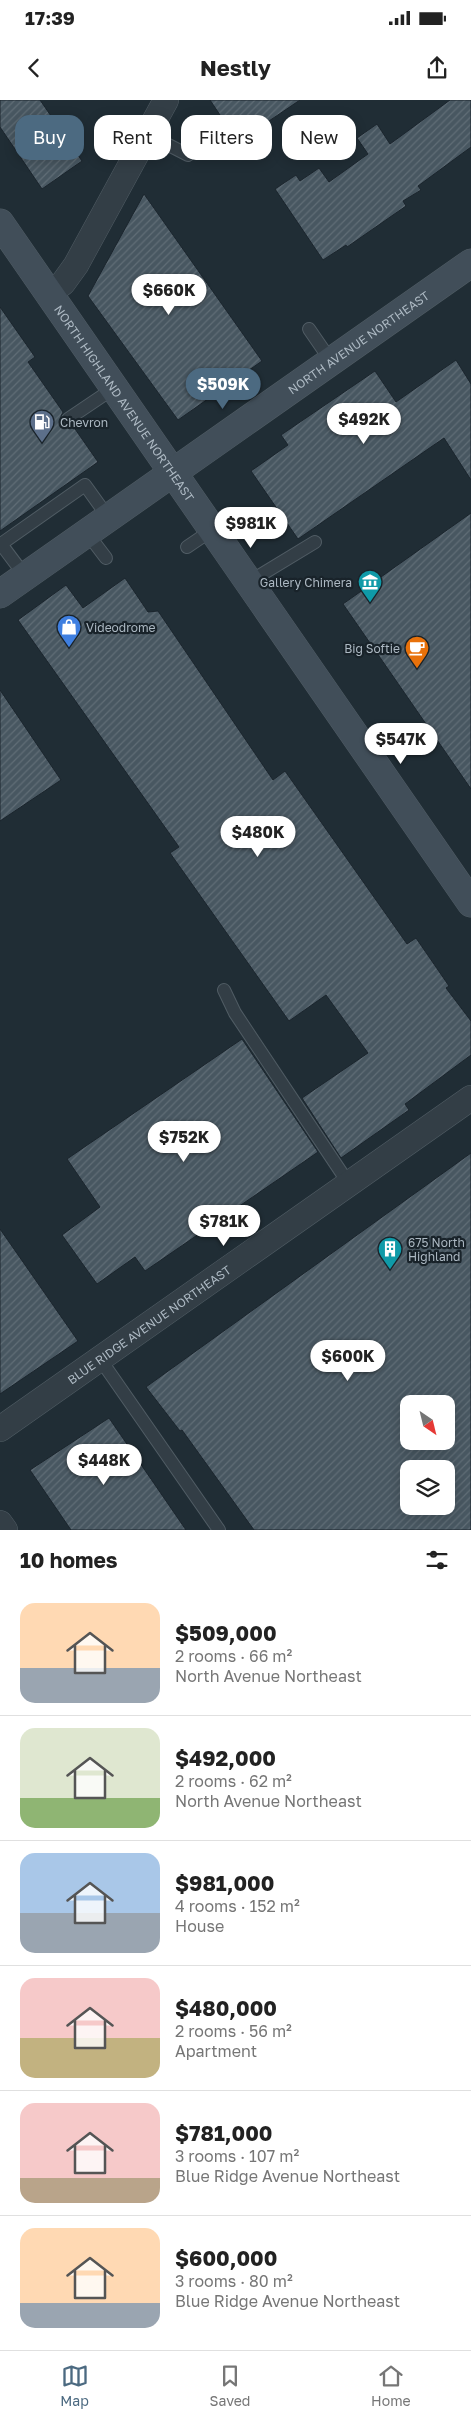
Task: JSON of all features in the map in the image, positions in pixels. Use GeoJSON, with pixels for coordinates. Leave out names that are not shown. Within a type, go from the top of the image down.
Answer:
{"type":"FeatureCollection","features":[{"type":"Feature","properties":{"kind":"main road","name":"NORTH HIGHLAND AVENUE NORTHEAST"},"geometry":{"type":"LineString","coordinates":[[0,223],[470,901]]}},
{"type":"Feature","properties":{"kind":"main road","name":"NORTH AVENUE NORTHEAST"},"geometry":{"type":"LineString","coordinates":[[0,594],[471,263]]}},
{"type":"Feature","properties":{"kind":"street"},"geometry":{"type":"LineString","coordinates":[[158,115],[166,100]]}},
{"type":"Feature","properties":{"kind":"street"},"geometry":{"type":"LineString","coordinates":[[48,294],[63,283],[76,265],[133,160]]}},
{"type":"Feature","properties":{"kind":"street","name":"BLUE RIDGE AVENUE NORTHEAST"},"geometry":{"type":"LineString","coordinates":[[0,1429],[471,1098]]}},
{"type":"Feature","properties":{"kind":"street"},"geometry":{"type":"LineString","coordinates":[[0,1523],[5,1530]]}},
{"type":"Feature","properties":{"kind":"lane"},"geometry":{"type":"LineString","coordinates":[[309,329],[330,361]]}},
{"type":"Feature","properties":{"kind":"lane"},"geometry":{"type":"LineString","coordinates":[[68,419],[114,388]]}},
{"type":"Feature","properties":{"kind":"lane"},"geometry":{"type":"LineString","coordinates":[[25,576],[1,544],[82,481],[106,558]]}},
{"type":"Feature","properties":{"kind":"lane"},"geometry":{"type":"LineString","coordinates":[[187,548],[212,530]]}},
{"type":"Feature","properties":{"kind":"lane"},"geometry":{"type":"LineString","coordinates":[[249,582],[314,542]]}},
{"type":"Feature","properties":{"kind":"lane"},"geometry":{"type":"LineString","coordinates":[[224,990],[235,1013],[349,1184]]}},
{"type":"Feature","properties":{"kind":"lane"},"geometry":{"type":"LineString","coordinates":[[100,1359],[219,1530]]}},
{"type":"Feature","properties":{"kind":"building"},"geometry":{"type":"Polygon","coordinates":[[[0,100],[40,100],[50,115],[15,115],[15,149],[0,127],[0,100]]]}},
{"type":"Feature","properties":{"kind":"building"},"geometry":{"type":"Polygon","coordinates":[[[210,100],[300,100],[272,119],[272,115],[220,115],[210,100]]]}},
{"type":"Feature","properties":{"kind":"building"},"geometry":{"type":"Polygon","coordinates":[[[450,100],[471,100],[471,147],[418,186],[421,190],[403,201],[406,206],[347,247],[346,245],[323,260],[275,189],[296,175],[300,181],[319,168],[329,182],[368,154],[357,138],[377,124],[390,144],[450,100]]]}},
{"type":"Feature","properties":{"kind":"building"},"geometry":{"type":"Polygon","coordinates":[[[22,160],[81,160],[82,161],[42,189],[22,160]]]}},
{"type":"Feature","properties":{"kind":"building"},"geometry":{"type":"Polygon","coordinates":[[[144,194],[262,361],[178,420],[88,296],[144,194]]]}},
{"type":"Feature","properties":{"kind":"building","name":"Chevron"},"geometry":{"type":"Polygon","coordinates":[[[0,307],[35,357],[28,362],[63,412],[61,423],[65,426],[73,426],[98,462],[0,531],[0,307]]]}},
{"type":"Feature","properties":{"kind":"building"},"geometry":{"type":"Polygon","coordinates":[[[456,360],[471,384],[471,480],[444,438],[298,539],[251,471],[288,445],[281,435],[375,371],[396,402],[456,360]]]}},
{"type":"Feature","properties":{"kind":"building"},"geometry":{"type":"Polygon","coordinates":[[[471,513],[471,789],[343,604],[471,513]]]}},
{"type":"Feature","properties":{"kind":"building"},"geometry":{"type":"Polygon","coordinates":[[[125,578],[148,612],[158,611],[273,780],[285,771],[407,944],[416,938],[449,986],[446,988],[471,1021],[471,1055],[405,1104],[409,1110],[341,1158],[302,1098],[368,1053],[326,995],[289,1021],[170,853],[179,847],[18,620],[66,585],[83,608],[125,578]]]}},
{"type":"Feature","properties":{"kind":"building"},"geometry":{"type":"Polygon","coordinates":[[[0,690],[61,780],[0,821],[0,690]]]}},
{"type":"Feature","properties":{"kind":"building"},"geometry":{"type":"Polygon","coordinates":[[[242,1039],[318,1152],[145,1271],[135,1257],[97,1284],[62,1235],[100,1207],[67,1159],[242,1039]]]}},
{"type":"Feature","properties":{"kind":"building","name":"675 North Highland"},"geometry":{"type":"Polygon","coordinates":[[[471,1153],[471,1530],[254,1530],[182,1430],[180,1431],[146,1387],[471,1153]]]}},
{"type":"Feature","properties":{"kind":"building"},"geometry":{"type":"Polygon","coordinates":[[[0,1229],[78,1341],[0,1394],[0,1229]]]}},
{"type":"Feature","properties":{"kind":"building"},"geometry":{"type":"Polygon","coordinates":[[[109,1418],[186,1530],[71,1530],[30,1470],[109,1418]]]}},
{"type":"Feature","properties":{"kind":"place","name":"Chevron"},"geometry":{"type":"Point","coordinates":[42,443]}},
{"type":"Feature","properties":{"kind":"place","name":"Gallery Chimera"},"geometry":{"type":"Point","coordinates":[370,603]}},
{"type":"Feature","properties":{"kind":"place","name":"Videodrome"},"geometry":{"type":"Point","coordinates":[69,648]}},
{"type":"Feature","properties":{"kind":"place","name":"Big Softie"},"geometry":{"type":"Point","coordinates":[417,669]}},
{"type":"Feature","properties":{"kind":"place","name":"675 North Highland"},"geometry":{"type":"Point","coordinates":[390,1270]}}]}
